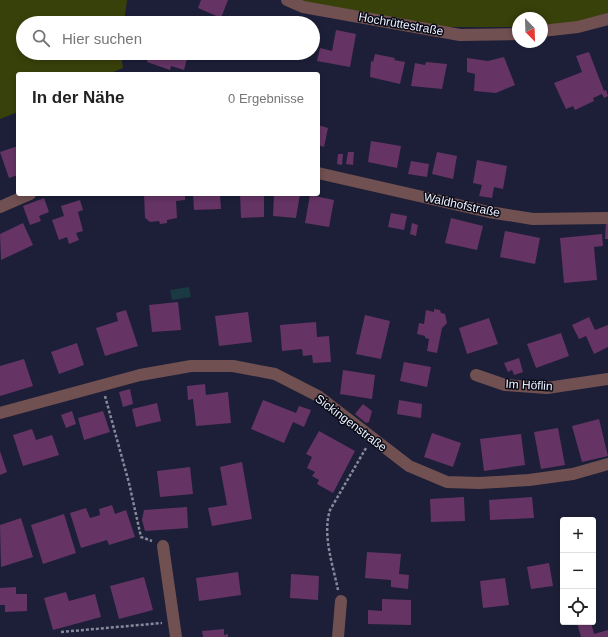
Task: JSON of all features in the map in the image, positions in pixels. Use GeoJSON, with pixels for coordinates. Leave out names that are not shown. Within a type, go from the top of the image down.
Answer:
{"type":"FeatureCollection","features":[{"type":"Feature","properties":{"kind":"street","name":"Hochrüttestraße"},"geometry":{"type":"LineString","coordinates":[[287,0],[304,6],[460,35],[512,34]]}},
{"type":"Feature","properties":{"kind":"street"},"geometry":{"type":"LineString","coordinates":[[548,30],[578,27],[608,19]]}},
{"type":"Feature","properties":{"kind":"street","name":"Waldhofstraße"},"geometry":{"type":"LineString","coordinates":[[320,173],[489,212],[526,218],[569,220],[608,218]]}},
{"type":"Feature","properties":{"kind":"street"},"geometry":{"type":"LineString","coordinates":[[0,207],[25,196]]}},
{"type":"Feature","properties":{"kind":"street","name":"Sickingenstraße"},"geometry":{"type":"LineString","coordinates":[[0,413],[140,375],[191,366],[233,366],[275,374],[318,396],[409,466],[447,482],[479,484],[529,480],[573,474],[608,464]]}},
{"type":"Feature","properties":{"kind":"street","name":"Im Höflin"},"geometry":{"type":"LineString","coordinates":[[476,374],[505,385],[547,388],[608,379]]}},
{"type":"Feature","properties":{"kind":"street"},"geometry":{"type":"LineString","coordinates":[[163,546],[176,637]]}},
{"type":"Feature","properties":{"kind":"street"},"geometry":{"type":"LineString","coordinates":[[338,637],[341,600]]}},
{"type":"Feature","properties":{"kind":"path"},"geometry":{"type":"LineString","coordinates":[[106,396],[140,532]]}},
{"type":"Feature","properties":{"kind":"path"},"geometry":{"type":"LineString","coordinates":[[341,600],[327,535],[327,518],[330,510],[369,443]]}},
{"type":"Feature","properties":{"kind":"path"},"geometry":{"type":"LineString","coordinates":[[61,632],[174,622]]}},
{"type":"Feature","properties":{"kind":"green space"},"geometry":{"type":"Polygon","coordinates":[[[0,0],[127,0],[125,16],[16,16],[16,60],[122,60],[123,68],[113,72],[16,72],[16,113],[0,119],[0,0]]]}},
{"type":"Feature","properties":{"kind":"green space"},"geometry":{"type":"Polygon","coordinates":[[[293,0],[608,0],[608,13],[584,21],[548,26],[548,12],[512,12],[512,27],[443,27],[293,0]]]}},
{"type":"Feature","properties":{"kind":"shaded area"},"geometry":{"type":"Polygon","coordinates":[[[189,287],[191,297],[172,300],[170,290],[189,287]]]}},
{"type":"Feature","properties":{"kind":"building"},"geometry":{"type":"Polygon","coordinates":[[[201,0],[228,0],[222,16],[216,16],[198,8],[201,0]]]}},
{"type":"Feature","properties":{"kind":"building"},"geometry":{"type":"Polygon","coordinates":[[[336,30],[356,34],[350,67],[317,61],[320,60],[320,48],[332,51],[336,30]]]}},
{"type":"Feature","properties":{"kind":"building"},"geometry":{"type":"Polygon","coordinates":[[[589,52],[604,91],[606,90],[608,96],[604,98],[602,94],[593,98],[594,101],[575,110],[573,106],[566,109],[554,83],[582,72],[576,56],[589,52]]]}},
{"type":"Feature","properties":{"kind":"building"},"geometry":{"type":"Polygon","coordinates":[[[375,54],[395,58],[394,60],[405,62],[400,84],[370,77],[371,61],[373,62],[375,54]]]}},
{"type":"Feature","properties":{"kind":"building"},"geometry":{"type":"Polygon","coordinates":[[[504,57],[515,85],[496,93],[474,91],[475,74],[467,72],[467,58],[488,61],[504,57]]]}},
{"type":"Feature","properties":{"kind":"building"},"geometry":{"type":"Polygon","coordinates":[[[147,60],[187,60],[184,70],[171,66],[170,70],[147,62],[147,60]]]}},
{"type":"Feature","properties":{"kind":"building"},"geometry":{"type":"Polygon","coordinates":[[[426,62],[447,64],[442,89],[411,86],[415,63],[425,65],[426,62]]]}},
{"type":"Feature","properties":{"kind":"building"},"geometry":{"type":"Polygon","coordinates":[[[320,126],[328,128],[324,147],[320,146],[320,126]]]}},
{"type":"Feature","properties":{"kind":"building"},"geometry":{"type":"Polygon","coordinates":[[[371,141],[401,146],[397,168],[368,162],[371,141]]]}},
{"type":"Feature","properties":{"kind":"building"},"geometry":{"type":"Polygon","coordinates":[[[16,147],[16,176],[9,178],[0,152],[16,147]]]}},
{"type":"Feature","properties":{"kind":"building"},"geometry":{"type":"Polygon","coordinates":[[[348,152],[354,152],[353,165],[346,164],[348,152]]]}},
{"type":"Feature","properties":{"kind":"building"},"geometry":{"type":"Polygon","coordinates":[[[437,152],[457,156],[453,179],[432,174],[437,152]]]}},
{"type":"Feature","properties":{"kind":"building"},"geometry":{"type":"Polygon","coordinates":[[[338,154],[343,154],[342,165],[337,164],[338,154]]]}},
{"type":"Feature","properties":{"kind":"building"},"geometry":{"type":"Polygon","coordinates":[[[477,160],[507,166],[503,189],[494,187],[492,198],[479,196],[482,185],[473,183],[477,160]]]}},
{"type":"Feature","properties":{"kind":"building"},"geometry":{"type":"Polygon","coordinates":[[[411,161],[429,164],[427,177],[408,174],[411,161]]]}},
{"type":"Feature","properties":{"kind":"building"},"geometry":{"type":"Polygon","coordinates":[[[144,196],[185,196],[185,200],[176,201],[177,218],[167,220],[167,223],[160,224],[159,221],[150,222],[145,218],[144,196]]]}},
{"type":"Feature","properties":{"kind":"building"},"geometry":{"type":"Polygon","coordinates":[[[193,196],[220,196],[221,209],[194,210],[193,196]]]}},
{"type":"Feature","properties":{"kind":"building"},"geometry":{"type":"Polygon","coordinates":[[[240,196],[264,196],[264,217],[241,218],[240,196]]]}},
{"type":"Feature","properties":{"kind":"building"},"geometry":{"type":"Polygon","coordinates":[[[274,196],[300,196],[296,218],[273,216],[274,196]]]}},
{"type":"Feature","properties":{"kind":"building"},"geometry":{"type":"Polygon","coordinates":[[[310,196],[334,200],[329,227],[305,223],[310,196]]]}},
{"type":"Feature","properties":{"kind":"building"},"geometry":{"type":"Polygon","coordinates":[[[44,198],[49,212],[39,216],[41,221],[30,225],[23,206],[44,198]]]}},
{"type":"Feature","properties":{"kind":"building"},"geometry":{"type":"Polygon","coordinates":[[[80,200],[83,210],[78,212],[83,231],[76,233],[79,240],[69,244],[67,237],[59,240],[52,220],[64,216],[61,206],[80,200]]]}},
{"type":"Feature","properties":{"kind":"building"},"geometry":{"type":"Polygon","coordinates":[[[391,213],[407,216],[404,230],[388,227],[391,213]]]}},
{"type":"Feature","properties":{"kind":"building"},"geometry":{"type":"Polygon","coordinates":[[[451,218],[483,226],[477,250],[445,243],[451,218]]]}},
{"type":"Feature","properties":{"kind":"building"},"geometry":{"type":"Polygon","coordinates":[[[606,222],[608,222],[608,239],[605,239],[606,222]]]}},
{"type":"Feature","properties":{"kind":"building"},"geometry":{"type":"Polygon","coordinates":[[[23,223],[33,245],[1,260],[0,234],[23,223]]]}},
{"type":"Feature","properties":{"kind":"building"},"geometry":{"type":"Polygon","coordinates":[[[412,223],[418,225],[416,236],[410,234],[412,223]]]}},
{"type":"Feature","properties":{"kind":"building"},"geometry":{"type":"Polygon","coordinates":[[[505,231],[540,238],[535,264],[500,257],[505,231]]]}},
{"type":"Feature","properties":{"kind":"building"},"geometry":{"type":"Polygon","coordinates":[[[602,234],[603,246],[594,247],[597,280],[564,283],[560,238],[602,234]]]}},
{"type":"Feature","properties":{"kind":"building"},"geometry":{"type":"Polygon","coordinates":[[[178,302],[181,330],[152,332],[149,305],[178,302]]]}},
{"type":"Feature","properties":{"kind":"building"},"geometry":{"type":"Polygon","coordinates":[[[434,309],[440,310],[441,313],[445,314],[447,323],[442,328],[437,353],[427,351],[429,339],[425,338],[425,336],[417,334],[419,323],[424,324],[426,310],[434,312],[434,309]]]}},
{"type":"Feature","properties":{"kind":"building"},"geometry":{"type":"Polygon","coordinates":[[[126,310],[138,346],[105,356],[96,328],[118,321],[116,313],[126,310]]]}},
{"type":"Feature","properties":{"kind":"building"},"geometry":{"type":"Polygon","coordinates":[[[248,312],[252,342],[219,346],[215,316],[248,312]]]}},
{"type":"Feature","properties":{"kind":"building"},"geometry":{"type":"Polygon","coordinates":[[[365,315],[390,321],[381,359],[356,354],[365,315]]]}},
{"type":"Feature","properties":{"kind":"building"},"geometry":{"type":"Polygon","coordinates":[[[589,317],[595,330],[608,325],[608,347],[594,354],[586,336],[579,339],[572,325],[589,317]]]}},
{"type":"Feature","properties":{"kind":"building"},"geometry":{"type":"Polygon","coordinates":[[[489,318],[498,344],[467,354],[459,328],[489,318]]]}},
{"type":"Feature","properties":{"kind":"building"},"geometry":{"type":"Polygon","coordinates":[[[316,322],[317,337],[329,336],[331,362],[313,363],[312,355],[303,356],[302,349],[282,351],[280,325],[316,322]]]}},
{"type":"Feature","properties":{"kind":"building"},"geometry":{"type":"Polygon","coordinates":[[[561,333],[569,356],[536,368],[527,344],[561,333]]]}},
{"type":"Feature","properties":{"kind":"building"},"geometry":{"type":"Polygon","coordinates":[[[77,343],[84,365],[59,374],[51,352],[77,343]]]}},
{"type":"Feature","properties":{"kind":"building"},"geometry":{"type":"Polygon","coordinates":[[[519,358],[523,372],[514,375],[512,370],[508,372],[504,363],[519,358]]]}},
{"type":"Feature","properties":{"kind":"building"},"geometry":{"type":"Polygon","coordinates":[[[24,359],[33,386],[0,396],[0,366],[24,359]]]}},
{"type":"Feature","properties":{"kind":"building"},"geometry":{"type":"Polygon","coordinates":[[[404,362],[431,367],[427,387],[400,381],[404,362]]]}},
{"type":"Feature","properties":{"kind":"building"},"geometry":{"type":"Polygon","coordinates":[[[343,370],[375,375],[372,399],[340,394],[343,370]]]}},
{"type":"Feature","properties":{"kind":"building"},"geometry":{"type":"Polygon","coordinates":[[[205,384],[206,395],[228,392],[231,423],[196,426],[193,399],[188,400],[187,386],[205,384]]]}},
{"type":"Feature","properties":{"kind":"building"},"geometry":{"type":"Polygon","coordinates":[[[130,389],[133,404],[123,407],[119,392],[130,389]]]}},
{"type":"Feature","properties":{"kind":"building"},"geometry":{"type":"Polygon","coordinates":[[[263,400],[296,413],[299,406],[311,410],[304,427],[293,422],[284,443],[251,429],[263,400]]]}},
{"type":"Feature","properties":{"kind":"building"},"geometry":{"type":"Polygon","coordinates":[[[399,400],[422,404],[421,418],[397,414],[399,400]]]}},
{"type":"Feature","properties":{"kind":"building"},"geometry":{"type":"Polygon","coordinates":[[[157,403],[161,421],[136,427],[132,409],[157,403]]]}},
{"type":"Feature","properties":{"kind":"building"},"geometry":{"type":"Polygon","coordinates":[[[363,404],[372,411],[369,422],[366,423],[355,414],[363,404]]]}},
{"type":"Feature","properties":{"kind":"building"},"geometry":{"type":"Polygon","coordinates":[[[72,411],[76,424],[66,428],[61,415],[72,411]]]}},
{"type":"Feature","properties":{"kind":"building"},"geometry":{"type":"Polygon","coordinates":[[[103,411],[110,432],[84,440],[78,418],[103,411]]]}},
{"type":"Feature","properties":{"kind":"building"},"geometry":{"type":"Polygon","coordinates":[[[599,419],[608,456],[582,462],[572,426],[599,419]]]}},
{"type":"Feature","properties":{"kind":"building"},"geometry":{"type":"Polygon","coordinates":[[[558,428],[565,465],[541,469],[534,432],[558,428]]]}},
{"type":"Feature","properties":{"kind":"building"},"geometry":{"type":"Polygon","coordinates":[[[32,429],[36,440],[52,435],[59,455],[23,466],[13,435],[32,429]]]}},
{"type":"Feature","properties":{"kind":"building"},"geometry":{"type":"Polygon","coordinates":[[[319,431],[355,451],[333,493],[317,484],[319,480],[312,476],[315,472],[307,468],[312,457],[306,454],[319,431]]]}},
{"type":"Feature","properties":{"kind":"building"},"geometry":{"type":"Polygon","coordinates":[[[432,433],[461,443],[453,467],[424,457],[432,433]]]}},
{"type":"Feature","properties":{"kind":"building"},"geometry":{"type":"Polygon","coordinates":[[[521,434],[525,465],[484,471],[480,439],[521,434]]]}},
{"type":"Feature","properties":{"kind":"building"},"geometry":{"type":"Polygon","coordinates":[[[0,451],[7,472],[0,475],[0,451]]]}},
{"type":"Feature","properties":{"kind":"building"},"geometry":{"type":"Polygon","coordinates":[[[242,462],[252,519],[212,526],[208,508],[227,505],[220,467],[242,462]]]}},
{"type":"Feature","properties":{"kind":"building"},"geometry":{"type":"Polygon","coordinates":[[[190,467],[193,494],[160,497],[157,471],[190,467]]]}},
{"type":"Feature","properties":{"kind":"building"},"geometry":{"type":"Polygon","coordinates":[[[464,497],[465,521],[431,522],[430,499],[464,497]]]}},
{"type":"Feature","properties":{"kind":"building"},"geometry":{"type":"Polygon","coordinates":[[[532,497],[534,518],[490,520],[489,500],[532,497]]]}},
{"type":"Feature","properties":{"kind":"building"},"geometry":{"type":"Polygon","coordinates":[[[112,505],[115,514],[126,510],[135,537],[109,545],[107,540],[81,548],[70,513],[86,508],[90,518],[100,515],[99,509],[112,505]]]}},
{"type":"Feature","properties":{"kind":"building"},"geometry":{"type":"Polygon","coordinates":[[[187,507],[188,528],[145,531],[142,520],[144,510],[187,507]]]}},
{"type":"Feature","properties":{"kind":"building"},"geometry":{"type":"Polygon","coordinates":[[[64,514],[76,553],[43,564],[31,525],[64,514]]]}},
{"type":"Feature","properties":{"kind":"building"},"geometry":{"type":"Polygon","coordinates":[[[21,518],[33,557],[1,567],[0,525],[21,518]]]}},
{"type":"Feature","properties":{"kind":"building"},"geometry":{"type":"Polygon","coordinates":[[[367,552],[401,554],[399,574],[409,575],[408,589],[391,587],[391,580],[365,578],[367,552]]]}},
{"type":"Feature","properties":{"kind":"building"},"geometry":{"type":"Polygon","coordinates":[[[549,563],[553,586],[531,589],[527,567],[549,563]]]}},
{"type":"Feature","properties":{"kind":"building"},"geometry":{"type":"Polygon","coordinates":[[[238,572],[241,595],[199,601],[196,578],[238,572]]]}},
{"type":"Feature","properties":{"kind":"building"},"geometry":{"type":"Polygon","coordinates":[[[291,574],[319,576],[318,600],[290,598],[291,574]]]}},
{"type":"Feature","properties":{"kind":"building"},"geometry":{"type":"Polygon","coordinates":[[[144,577],[153,610],[119,619],[110,586],[144,577]]]}},
{"type":"Feature","properties":{"kind":"building"},"geometry":{"type":"Polygon","coordinates":[[[505,578],[509,605],[483,608],[480,581],[505,578]]]}},
{"type":"Feature","properties":{"kind":"building"},"geometry":{"type":"Polygon","coordinates":[[[16,587],[16,594],[27,594],[27,611],[5,612],[5,605],[0,605],[0,588],[16,587]]]}},
{"type":"Feature","properties":{"kind":"building"},"geometry":{"type":"Polygon","coordinates":[[[66,592],[69,601],[95,594],[101,617],[53,630],[44,598],[66,592]]]}},
{"type":"Feature","properties":{"kind":"building"},"geometry":{"type":"Polygon","coordinates":[[[382,599],[411,600],[411,625],[368,624],[368,610],[382,611],[382,599]]]}},
{"type":"Feature","properties":{"kind":"building"},"geometry":{"type":"Polygon","coordinates":[[[578,625],[592,625],[594,634],[608,630],[608,637],[581,637],[578,625]]]}},
{"type":"Feature","properties":{"kind":"building"},"geometry":{"type":"Polygon","coordinates":[[[224,629],[224,635],[228,634],[228,637],[203,637],[202,631],[224,629]]]}}]}
